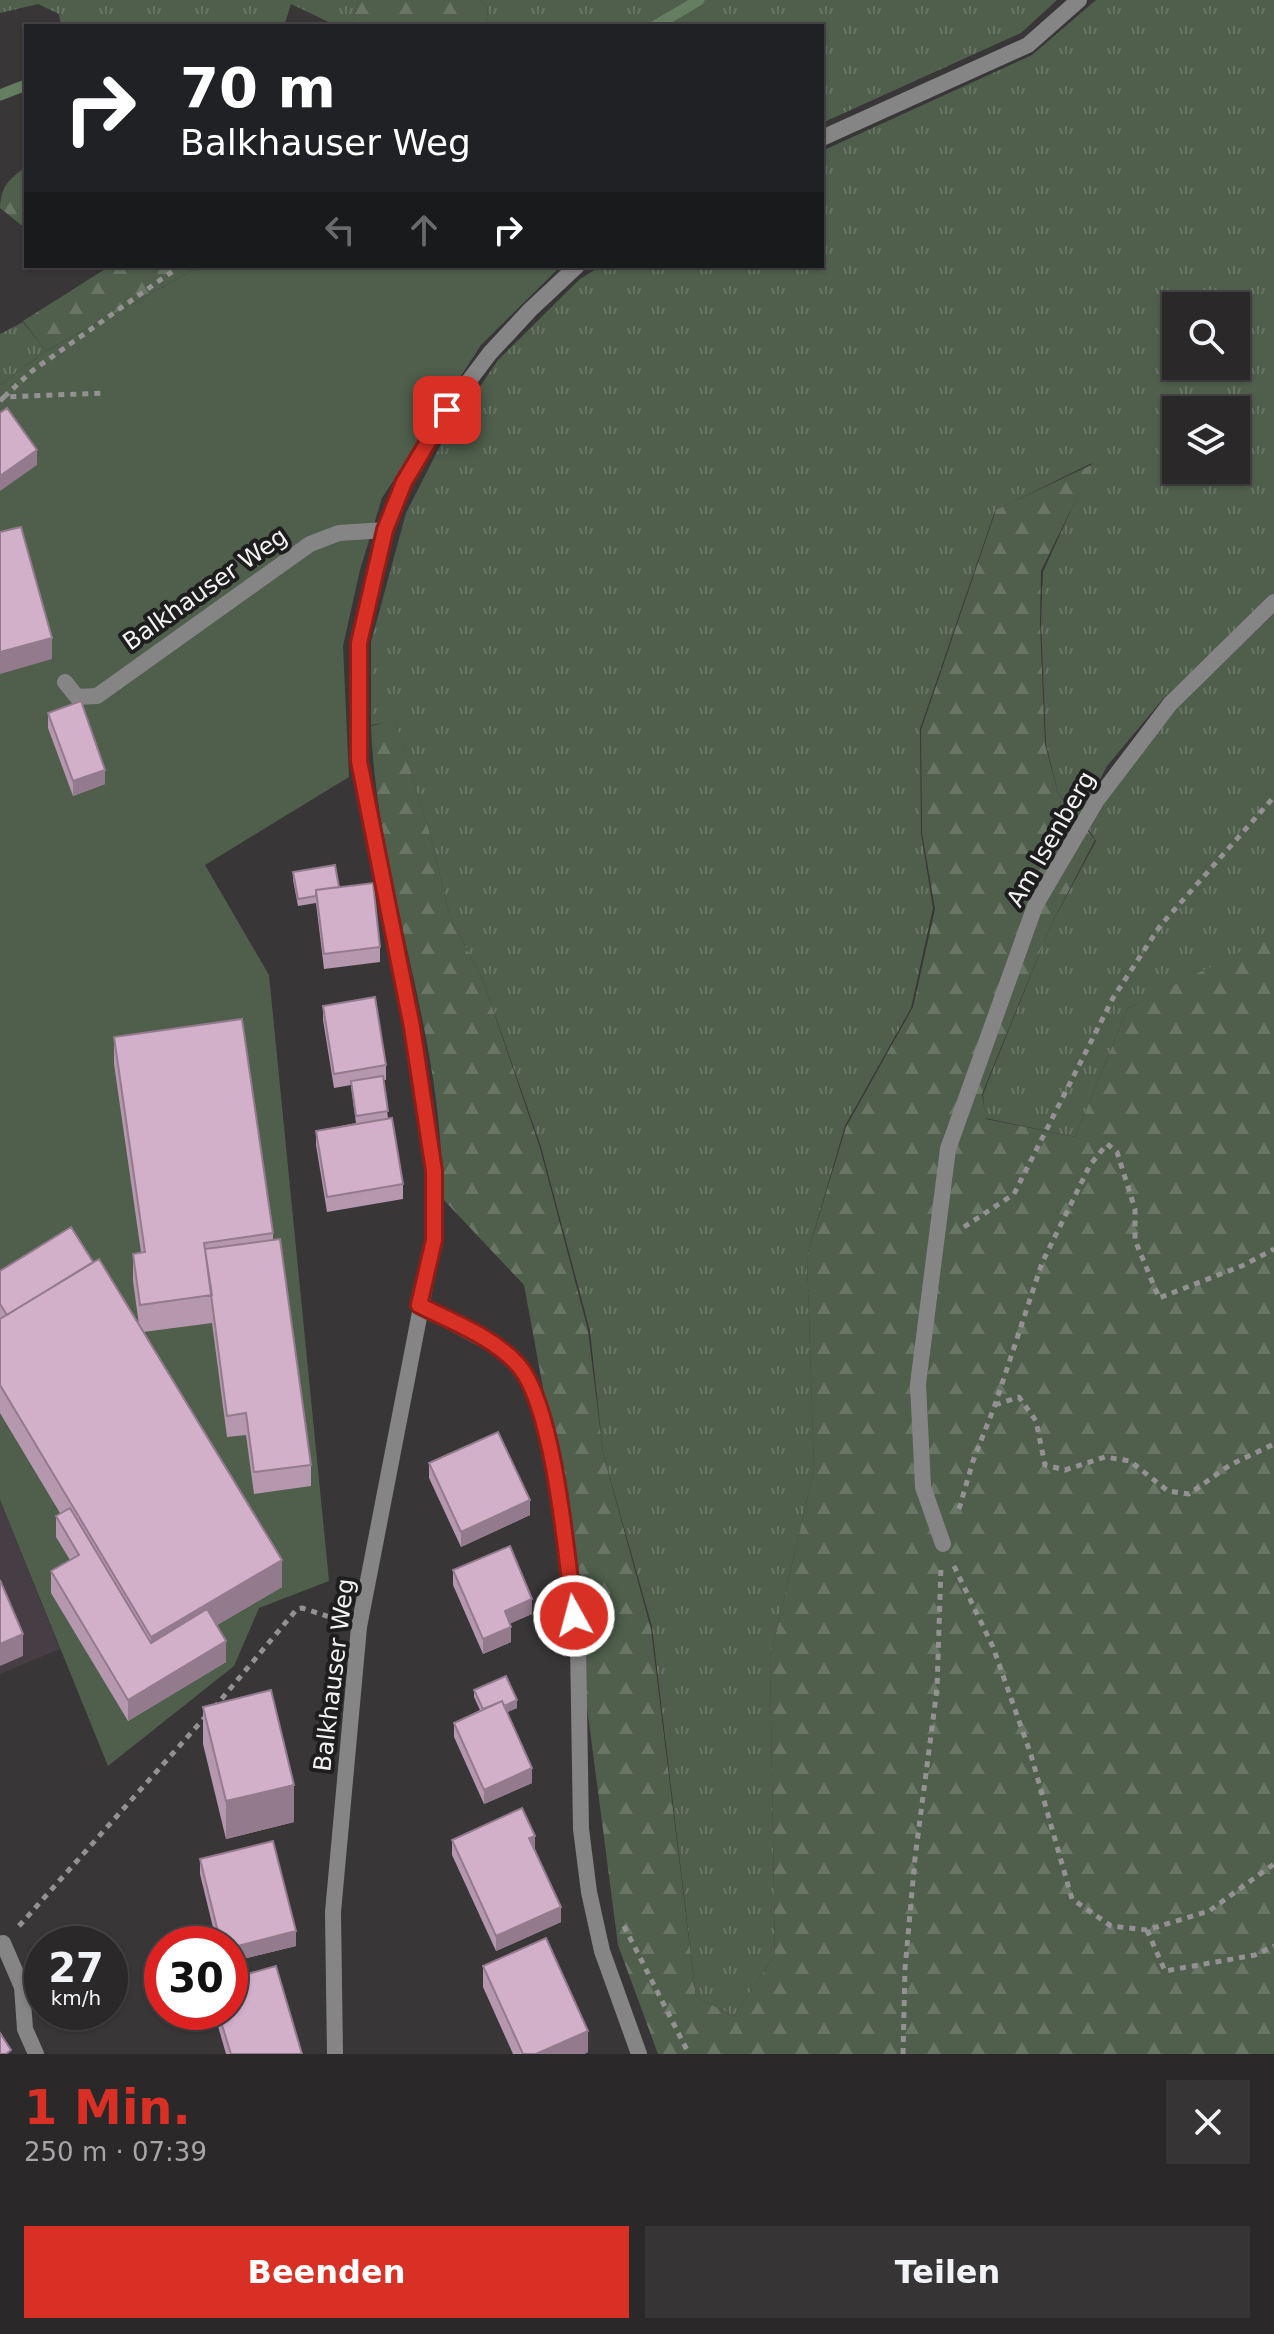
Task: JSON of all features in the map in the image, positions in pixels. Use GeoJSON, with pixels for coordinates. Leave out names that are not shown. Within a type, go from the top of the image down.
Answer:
{"type":"FeatureCollection","features":[{"type":"Feature","properties":{"kind":"street"},"geometry":{"type":"LineString","coordinates":[[824,137],[1028,45],[1079,0]]}},
{"type":"Feature","properties":{"kind":"street","name":"Balkhauser Weg"},"geometry":{"type":"LineString","coordinates":[[335,2054],[333,1912],[359,1627],[434,1240],[434,1171],[412,1027],[359,761],[359,643],[385,530],[404,482],[447,410],[490,353],[575,268]]}},
{"type":"Feature","properties":{"kind":"street","name":"Balkhauser Weg"},"geometry":{"type":"LineString","coordinates":[[65,682],[77,697],[97,696],[310,544],[339,533],[385,530]]}},
{"type":"Feature","properties":{"kind":"street","name":"Am Isenberg"},"geometry":{"type":"LineString","coordinates":[[943,1544],[923,1487],[918,1384],[933,1247],[948,1149],[1035,906],[1097,800],[1170,704],[1274,602]]}},
{"type":"Feature","properties":{"kind":"street"},"geometry":{"type":"LineString","coordinates":[[419,1305],[499,1348],[520,1366],[535,1392],[546,1429],[564,1532],[578,1644],[580,1816],[589,1892],[602,1951],[639,2054]]}},
{"type":"Feature","properties":{"kind":"street"},"geometry":{"type":"LineString","coordinates":[[3,1943],[22,1987],[25,2029],[36,2054]]}},
{"type":"Feature","properties":{"kind":"path"},"geometry":{"type":"LineString","coordinates":[[2,399],[32,371],[177,268]]}},
{"type":"Feature","properties":{"kind":"path"},"geometry":{"type":"LineString","coordinates":[[2,399],[105,393]]}},
{"type":"Feature","properties":{"kind":"path"},"geometry":{"type":"LineString","coordinates":[[933,1247],[1014,1194],[1121,986],[1160,926],[1274,797]]}},
{"type":"Feature","properties":{"kind":"path"},"geometry":{"type":"LineString","coordinates":[[903,2054],[905,1969],[915,1858],[937,1689],[943,1544],[958,1512],[1042,1263],[1090,1165],[1107,1144],[1117,1152],[1135,1209],[1135,1240],[1159,1298],[1244,1265],[1274,1249]]}},
{"type":"Feature","properties":{"kind":"path"},"geometry":{"type":"LineString","coordinates":[[995,1405],[1019,1397],[1036,1421],[1045,1465],[1065,1470],[1105,1457],[1130,1461],[1168,1491],[1189,1494],[1230,1465],[1274,1444]]}},
{"type":"Feature","properties":{"kind":"path"},"geometry":{"type":"LineString","coordinates":[[943,1544],[993,1647],[1031,1755],[1072,1899],[1111,1926],[1147,1930],[1209,1911],[1274,1864]]}},
{"type":"Feature","properties":{"kind":"path"},"geometry":{"type":"LineString","coordinates":[[3,1943],[126,1809],[297,1609],[359,1627]]}},
{"type":"Feature","properties":{"kind":"path"},"geometry":{"type":"LineString","coordinates":[[589,1892],[627,1930],[689,2054]]}},
{"type":"Feature","properties":{"kind":"path"},"geometry":{"type":"LineString","coordinates":[[1147,1930],[1165,1971],[1255,1955],[1274,1946]]}},
{"type":"Feature","properties":{"kind":"shaded area"},"geometry":{"type":"Polygon","coordinates":[[[0,1501],[60,1649],[0,1674],[0,1501]]]}},
{"type":"Feature","properties":{"kind":"green space"},"geometry":{"type":"Polygon","coordinates":[[[0,0],[358,0],[352,24],[333,24],[291,4],[285,24],[61,24],[59,14],[38,4],[0,13],[0,0]]]}},
{"type":"Feature","properties":{"kind":"green space"},"geometry":{"type":"Polygon","coordinates":[[[358,0],[480,0],[488,7],[486,24],[352,24],[358,0]]]}},
{"type":"Feature","properties":{"kind":"green space"},"geometry":{"type":"Polygon","coordinates":[[[480,0],[1057,0],[1021,33],[824,122],[824,24],[486,24],[488,7],[480,0]]]}},
{"type":"Feature","properties":{"kind":"green space"},"geometry":{"type":"Polygon","coordinates":[[[1096,0],[1274,0],[1274,594],[1163,699],[1107,766],[1080,818],[1058,793],[1046,744],[1041,623],[1043,572],[1092,463],[995,511],[920,729],[921,833],[933,908],[911,1008],[845,1126],[807,1255],[814,1470],[770,1659],[775,1955],[734,2016],[696,1997],[652,1627],[603,1453],[590,1331],[541,1147],[483,980],[450,917],[430,834],[395,721],[371,725],[371,642],[406,513],[441,444],[498,360],[580,279],[598,268],[824,268],[824,150],[1032,55],[1096,0]]]}},
{"type":"Feature","properties":{"kind":"green space"},"geometry":{"type":"Polygon","coordinates":[[[24,168],[24,227],[0,208],[2,194],[15,175],[24,168]]]}},
{"type":"Feature","properties":{"kind":"green space"},"geometry":{"type":"Polygon","coordinates":[[[107,268],[197,268],[46,351],[23,321],[107,268]]]}},
{"type":"Feature","properties":{"kind":"green space"},"geometry":{"type":"Polygon","coordinates":[[[197,268],[559,268],[481,345],[382,498],[360,570],[343,646],[349,777],[205,865],[269,975],[329,1581],[259,1608],[234,1666],[108,1766],[0,1500],[0,385],[46,351],[197,268]]]}},
{"type":"Feature","properties":{"kind":"green space"},"geometry":{"type":"Polygon","coordinates":[[[23,322],[46,351],[0,385],[0,334],[23,322]]]}},
{"type":"Feature","properties":{"kind":"green space"},"geometry":{"type":"Polygon","coordinates":[[[1093,464],[1041,571],[1040,623],[1045,744],[1058,793],[1095,840],[1051,925],[982,1094],[986,1119],[1075,1137],[1128,1008],[1274,935],[1274,2054],[658,2054],[618,1945],[551,1431],[524,1285],[442,1198],[440,1138],[433,1079],[385,844],[371,726],[395,720],[430,834],[450,917],[483,980],[540,1148],[588,1330],[603,1453],[651,1629],[696,1997],[734,2016],[775,1955],[770,1659],[814,1470],[807,1255],[846,1127],[913,1007],[935,909],[922,833],[921,730],[996,510],[1093,464]]]}},
{"type":"Feature","properties":{"kind":"green space"},"geometry":{"type":"Polygon","coordinates":[[[1274,614],[1274,937],[1128,1008],[1075,1137],[985,1118],[983,1094],[1051,925],[1096,841],[1089,830],[1106,800],[1174,710],[1274,614]]]}},
{"type":"Feature","properties":{"kind":"building"},"geometry":{"type":"Polygon","coordinates":[[[7,408],[37,450],[0,476],[0,413],[7,408]]]}},
{"type":"Feature","properties":{"kind":"building"},"geometry":{"type":"Polygon","coordinates":[[[21,527],[52,638],[0,652],[0,532],[21,527]]]}},
{"type":"Feature","properties":{"kind":"building"},"geometry":{"type":"Polygon","coordinates":[[[81,701],[105,770],[73,781],[48,713],[81,701]]]}},
{"type":"Feature","properties":{"kind":"building"},"geometry":{"type":"Polygon","coordinates":[[[335,865],[339,887],[316,890],[316,896],[298,899],[293,872],[335,865]]]}},
{"type":"Feature","properties":{"kind":"building"},"geometry":{"type":"Polygon","coordinates":[[[373,883],[380,947],[324,954],[316,890],[373,883]]]}},
{"type":"Feature","properties":{"kind":"building"},"geometry":{"type":"Polygon","coordinates":[[[375,997],[386,1065],[334,1074],[323,1006],[375,997]]]}},
{"type":"Feature","properties":{"kind":"building"},"geometry":{"type":"Polygon","coordinates":[[[242,1019],[273,1233],[204,1243],[212,1295],[140,1305],[133,1254],[145,1252],[114,1037],[242,1019]]]}},
{"type":"Feature","properties":{"kind":"building"},"geometry":{"type":"Polygon","coordinates":[[[383,1076],[388,1111],[356,1116],[351,1081],[383,1076]]]}},
{"type":"Feature","properties":{"kind":"building"},"geometry":{"type":"Polygon","coordinates":[[[392,1118],[403,1184],[327,1197],[316,1131],[392,1118]]]}},
{"type":"Feature","properties":{"kind":"building"},"geometry":{"type":"Polygon","coordinates":[[[71,1227],[93,1262],[7,1315],[0,1304],[0,1271],[71,1227]]]}},
{"type":"Feature","properties":{"kind":"building"},"geometry":{"type":"Polygon","coordinates":[[[280,1239],[311,1465],[254,1472],[246,1413],[227,1416],[205,1249],[280,1239]]]}},
{"type":"Feature","properties":{"kind":"building"},"geometry":{"type":"Polygon","coordinates":[[[99,1259],[282,1560],[151,1637],[0,1385],[0,1319],[99,1259]]]}},
{"type":"Feature","properties":{"kind":"building"},"geometry":{"type":"Polygon","coordinates":[[[498,1432],[530,1500],[461,1532],[429,1463],[498,1432]]]}},
{"type":"Feature","properties":{"kind":"building"},"geometry":{"type":"Polygon","coordinates":[[[70,1508],[151,1643],[207,1609],[226,1641],[128,1700],[51,1571],[79,1555],[56,1516],[70,1508]]]}},
{"type":"Feature","properties":{"kind":"building"},"geometry":{"type":"Polygon","coordinates":[[[510,1546],[532,1599],[505,1611],[511,1627],[483,1639],[453,1570],[510,1546]]]}},
{"type":"Feature","properties":{"kind":"building"},"geometry":{"type":"Polygon","coordinates":[[[0,1580],[23,1634],[0,1644],[0,1580]]]}},
{"type":"Feature","properties":{"kind":"building"},"geometry":{"type":"Polygon","coordinates":[[[506,1676],[517,1700],[504,1706],[502,1701],[483,1709],[474,1690],[506,1676]]]}},
{"type":"Feature","properties":{"kind":"building"},"geometry":{"type":"Polygon","coordinates":[[[271,1690],[294,1785],[226,1801],[203,1707],[271,1690]]]}},
{"type":"Feature","properties":{"kind":"building"},"geometry":{"type":"Polygon","coordinates":[[[502,1701],[532,1768],[484,1790],[454,1723],[502,1701]]]}},
{"type":"Feature","properties":{"kind":"building"},"geometry":{"type":"Polygon","coordinates":[[[522,1808],[535,1836],[529,1838],[561,1907],[496,1936],[452,1840],[522,1808]]]}},
{"type":"Feature","properties":{"kind":"building"},"geometry":{"type":"Polygon","coordinates":[[[273,1841],[296,1931],[248,1943],[248,1926],[217,1926],[200,1859],[273,1841]]]}},
{"type":"Feature","properties":{"kind":"building"},"geometry":{"type":"Polygon","coordinates":[[[546,1938],[588,2031],[536,2054],[523,2054],[483,1966],[546,1938]]]}},
{"type":"Feature","properties":{"kind":"building"},"geometry":{"type":"Polygon","coordinates":[[[276,1966],[302,2054],[231,2054],[224,2030],[248,2030],[248,1974],[276,1966]]]}},
{"type":"Feature","properties":{"kind":"building"},"geometry":{"type":"Polygon","coordinates":[[[0,2033],[11,2050],[6,2054],[0,2054],[0,2033]]]}},
{"type":"Feature","properties":{"kind":"waterway"},"geometry":{"type":"LineString","coordinates":[[658,24],[699,0]]}},
{"type":"Feature","properties":{"kind":"waterway"},"geometry":{"type":"LineString","coordinates":[[0,95],[24,86]]}},
{"type":"Feature","properties":{"kind":"route"},"geometry":{"type":"LineString","coordinates":[[447,410],[404,482],[385,530],[359,643],[359,761],[412,1027],[434,1171],[434,1240],[419,1305],[499,1348],[520,1366],[535,1392],[546,1429],[564,1532],[574,1616]]}}]}
